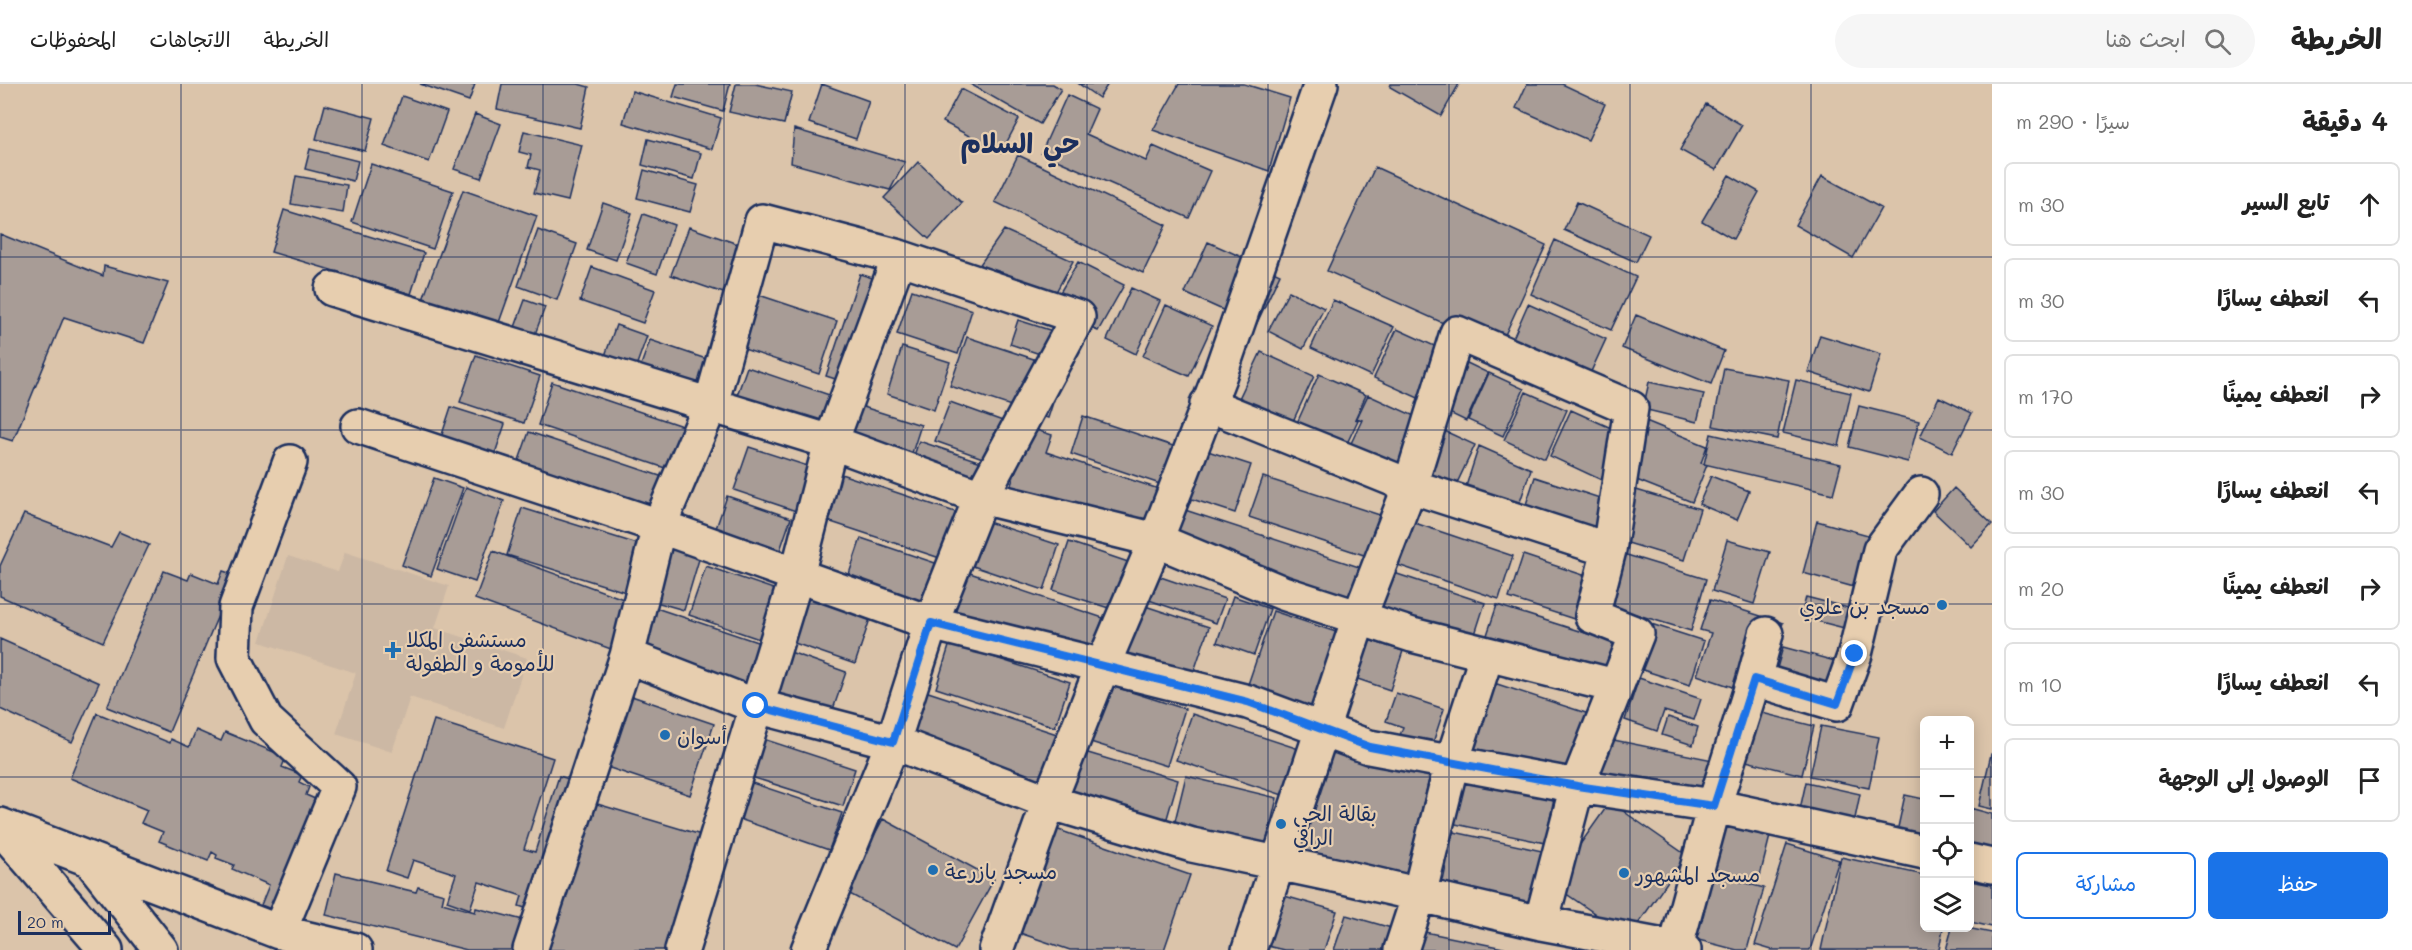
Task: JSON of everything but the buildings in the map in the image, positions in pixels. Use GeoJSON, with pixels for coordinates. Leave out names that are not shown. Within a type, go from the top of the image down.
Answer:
{"type":"FeatureCollection","features":[{"type":"Feature","properties":{"kind":"main road"},"geometry":{"type":"LineString","coordinates":[[996,950],[1049,802],[1103,665],[1156,540],[1223,366],[1321,84]]}},
{"type":"Feature","properties":{"kind":"main road"},"geometry":{"type":"LineString","coordinates":[[530,950],[627,656],[659,526],[711,404],[762,221],[899,257],[1078,317],[981,497],[931,623],[893,742],[808,950]]}},
{"type":"Feature","properties":{"kind":"main road"},"geometry":{"type":"LineString","coordinates":[[682,950],[797,575],[831,442],[899,257]]}},
{"type":"Feature","properties":{"kind":"main road"},"geometry":{"type":"LineString","coordinates":[[332,289],[831,442],[981,497],[1156,540],[1283,593],[1412,635],[1615,686]]}},
{"type":"Feature","properties":{"kind":"main road"},"geometry":{"type":"LineString","coordinates":[[1249,950],[1324,730],[1359,618],[1410,486],[1457,333],[1631,408],[1609,550],[1592,616],[1637,634],[1577,786],[1540,924]]}},
{"type":"Feature","properties":{"kind":"main road"},"geometry":{"type":"LineString","coordinates":[[1207,404],[1410,486],[1609,550]]}},
{"type":"Feature","properties":{"kind":"main road"},"geometry":{"type":"LineString","coordinates":[[358,426],[659,526],[931,623],[1248,702],[1370,747],[1577,786],[1714,806],[1920,851]]}},
{"type":"Feature","properties":{"kind":"main road"},"geometry":{"type":"LineString","coordinates":[[279,932],[339,787],[266,720],[234,658],[236,607],[290,462]]}},
{"type":"Feature","properties":{"kind":"main road"},"geometry":{"type":"LineString","coordinates":[[1754,679],[1837,704],[1855,654],[1880,550],[1921,494]]}},
{"type":"Feature","properties":{"kind":"main road"},"geometry":{"type":"LineString","coordinates":[[627,656],[756,706],[893,742],[1049,802],[1192,846],[1419,895],[1540,924],[1678,949],[1714,806],[1766,634]]}},
{"type":"Feature","properties":{"kind":"main road"},"geometry":{"type":"LineString","coordinates":[[1401,950],[1419,895],[1452,762],[1487,654]]}},
{"type":"Feature","properties":{"kind":"main road"},"geometry":{"type":"LineString","coordinates":[[0,826],[279,932],[355,950]]}},
{"type":"Feature","properties":{"kind":"main road"},"geometry":{"type":"LineString","coordinates":[[0,826],[105,950]]}},
{"type":"Feature","properties":{"kind":"main road"},"geometry":{"type":"LineString","coordinates":[[89,859],[161,950]]}},
{"type":"Feature","properties":{"kind":"main road"},"geometry":{"type":"LineString","coordinates":[[1974,862],[1992,866]]}},
{"type":"Feature","properties":{"kind":"shaded area","name":"مستشفى المكلا للأمومة و الطفولة"},"geometry":{"type":"Polygon","coordinates":[[[345,552],[449,586],[435,628],[527,658],[504,728],[410,697],[392,752],[336,734],[356,673],[260,642],[288,556],[338,572],[345,552]]]}},
{"type":"Feature","properties":{"kind":"place","name":"مسجد بن علوي"},"geometry":{"type":"Point","coordinates":[1942,605]}},
{"type":"Feature","properties":{"kind":"place","name":"مستشفى المكلا للأمومة و الطفولة"},"geometry":{"type":"Point","coordinates":[393,650]}},
{"type":"Feature","properties":{"kind":"place","name":"أسوان"},"geometry":{"type":"Point","coordinates":[665,735]}},
{"type":"Feature","properties":{"kind":"place","name":"بقالة الحي الراقي"},"geometry":{"type":"Point","coordinates":[1281,824]}},
{"type":"Feature","properties":{"kind":"place","name":"مسجد بازرعة"},"geometry":{"type":"Point","coordinates":[933,870]}},
{"type":"Feature","properties":{"kind":"place","name":"مسجد المشهور"},"geometry":{"type":"Point","coordinates":[1624,873]}},
{"type":"Feature","properties":{"kind":"district","name":"حي السلام"},"geometry":{"type":"Point","coordinates":[1020,142]}},
{"type":"Feature","properties":{"kind":"route"},"geometry":{"type":"LineString","coordinates":[[756,706],[893,742],[931,623],[1248,702],[1370,747],[1577,786],[1714,806],[1754,679],[1837,704],[1855,654]]}}]}
